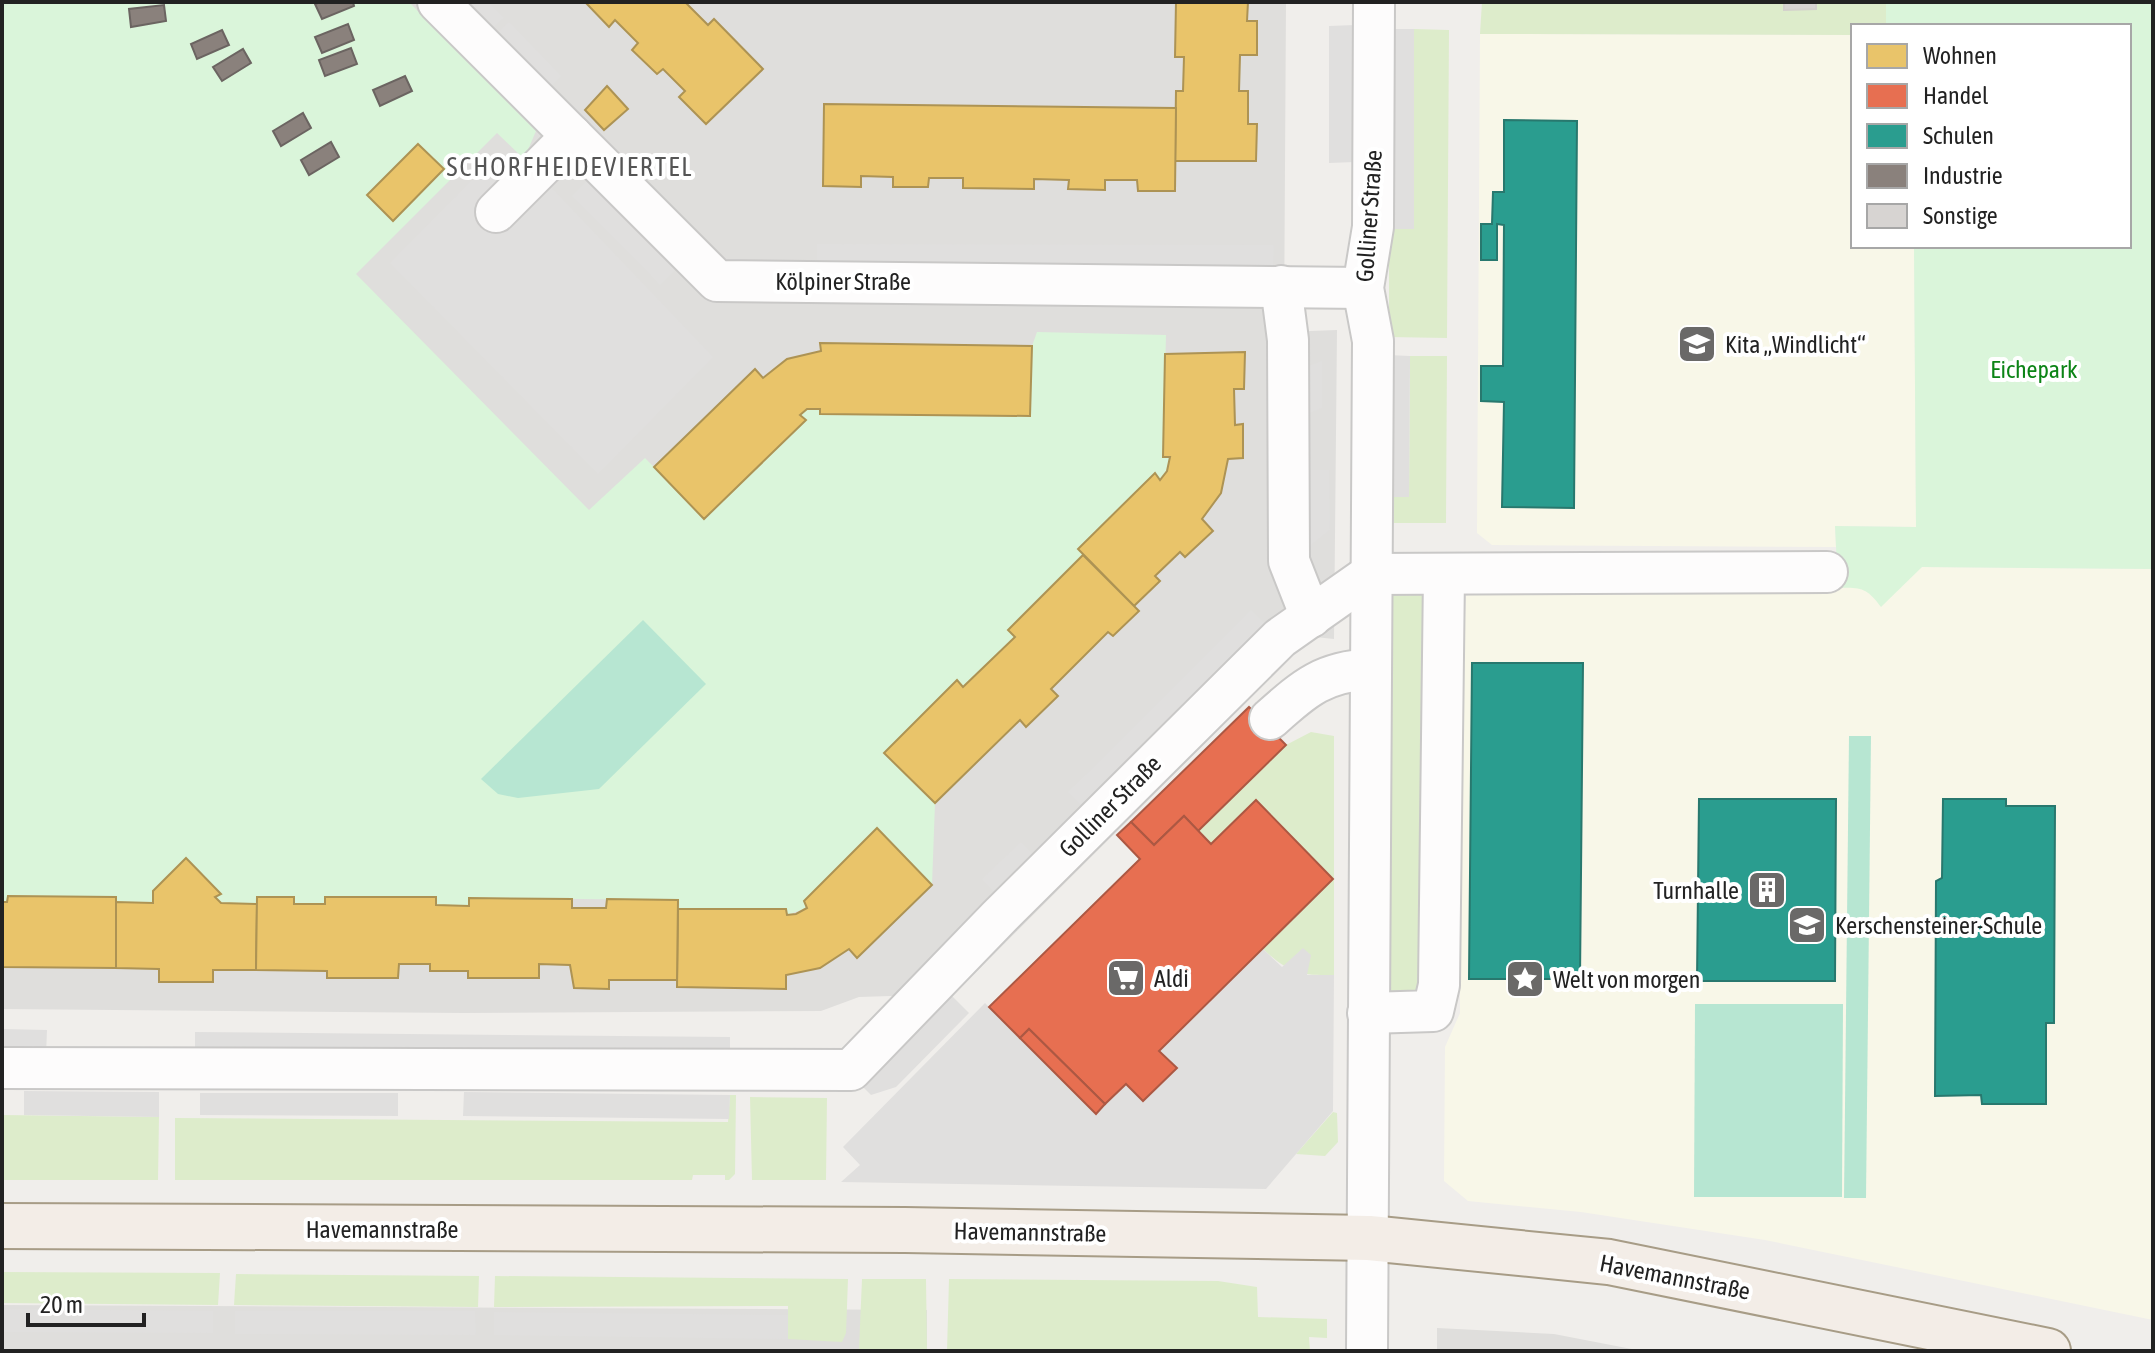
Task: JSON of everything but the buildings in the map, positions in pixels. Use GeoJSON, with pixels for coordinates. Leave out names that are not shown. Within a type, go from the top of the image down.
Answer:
{"type":"FeatureCollection","features":[{"type":"Feature","properties":{"kind":"main road","name":"Havemannstraße"},"geometry":{"type":"LineString","coordinates":[[2,1226],[905,1230],[1369,1238],[1609,1262],[2048,1351]]}},
{"type":"Feature","properties":{"kind":"street","name":"Kölpiner Straße"},"geometry":{"type":"LineString","coordinates":[[438,2],[717,281],[1363,288]]}},
{"type":"Feature","properties":{"kind":"street","name":"Golliner Straße"},"geometry":{"type":"LineString","coordinates":[[1367,1351],[1373,341],[1363,288],[1373,227],[1374,2]]}},
{"type":"Feature","properties":{"kind":"street"},"geometry":{"type":"LineString","coordinates":[[496,212],[572,136]]}},
{"type":"Feature","properties":{"kind":"street"},"geometry":{"type":"LineString","coordinates":[[1281,286],[1288,340],[1289,561],[1311,617]]}},
{"type":"Feature","properties":{"kind":"street"},"geometry":{"type":"LineString","coordinates":[[1371,574],[1827,572]]}},
{"type":"Feature","properties":{"kind":"street","name":"Golliner Straße"},"geometry":{"type":"LineString","coordinates":[[2,1068],[851,1070],[998,918],[1280,638],[1371,574]]}},
{"type":"Feature","properties":{"kind":"street"},"geometry":{"type":"LineString","coordinates":[[1368,1013],[1433,1011],[1439,985],[1444,574]]}},
{"type":"Feature","properties":{"kind":"street"},"geometry":{"type":"LineString","coordinates":[[1270,719],[1311,683],[1341,670],[1371,669]]}},
{"type":"Feature","properties":{"kind":"shaded area"},"geometry":{"type":"Polygon","coordinates":[[[2,2],[1286,2],[1284,332],[1337,330],[1334,639],[1315,637],[1305,643],[954,994],[859,997],[821,1011],[463,1013],[2,1009],[2,2]]]}},
{"type":"Feature","properties":{"kind":"shaded area"},"geometry":{"type":"Polygon","coordinates":[[[458,2],[489,2],[504,18],[488,33],[458,2]]]}},
{"type":"Feature","properties":{"kind":"shaded area"},"geometry":{"type":"Polygon","coordinates":[[[509,22],[561,76],[546,91],[493,37],[509,22]]]}},
{"type":"Feature","properties":{"kind":"shaded area"},"geometry":{"type":"Polygon","coordinates":[[[1355,25],[1355,162],[1329,163],[1329,26],[1355,25]]]}},
{"type":"Feature","properties":{"kind":"shaded area"},"geometry":{"type":"Polygon","coordinates":[[[1389,29],[1414,29],[1414,229],[1389,229],[1389,29]]]}},
{"type":"Feature","properties":{"kind":"shaded area","name":"Kita „Windlicht“"},"geometry":{"type":"Polygon","coordinates":[[[1480,34],[1851,35],[1851,248],[1914,248],[1916,527],[1835,526],[1836,547],[1492,545],[1477,533],[1480,34]]]}},
{"type":"Feature","properties":{"kind":"shaded area"},"geometry":{"type":"Polygon","coordinates":[[[494,158],[511,173],[524,159],[713,357],[598,474],[390,263],[494,158]]]}},
{"type":"Feature","properties":{"kind":"shaded area"},"geometry":{"type":"Polygon","coordinates":[[[587,181],[675,270],[660,285],[572,196],[587,181]]]}},
{"type":"Feature","properties":{"kind":"shaded area"},"geometry":{"type":"Polygon","coordinates":[[[817,244],[1274,245],[1273,266],[817,264],[817,244]]]}},
{"type":"Feature","properties":{"kind":"shaded area"},"geometry":{"type":"Polygon","coordinates":[[[1388,355],[1410,356],[1409,497],[1386,497],[1388,355]]]}},
{"type":"Feature","properties":{"kind":"shaded area"},"geometry":{"type":"Polygon","coordinates":[[[1322,361],[1322,408],[1304,415],[1303,368],[1322,361]]]}},
{"type":"Feature","properties":{"kind":"shaded area"},"geometry":{"type":"Polygon","coordinates":[[[1306,470],[1329,470],[1330,530],[1305,550],[1306,470]]]}},
{"type":"Feature","properties":{"kind":"shaded area","name":"Kerschensteiner-Schule"},"geometry":{"type":"Polygon","coordinates":[[[1922,567],[2153,569],[2153,1320],[1765,1240],[1581,1212],[1468,1201],[1444,1181],[1445,1047],[1460,1013],[1460,725],[1466,596],[1493,586],[1861,587],[1870,591],[1922,567]]]}},
{"type":"Feature","properties":{"kind":"shaded area"},"geometry":{"type":"Polygon","coordinates":[[[1251,610],[1269,628],[1085,810],[1068,792],[1251,610]]]}},
{"type":"Feature","properties":{"kind":"shaded area"},"geometry":{"type":"Polygon","coordinates":[[[1021,842],[1037,859],[998,896],[982,879],[1021,842]]]}},
{"type":"Feature","properties":{"kind":"shaded area"},"geometry":{"type":"Polygon","coordinates":[[[1303,948],[1311,955],[1307,975],[1334,975],[1333,1111],[1266,1189],[841,1182],[860,1165],[843,1147],[985,1003],[1019,1038],[1104,1104],[1126,1084],[1143,1101],[1177,1068],[1159,1051],[1263,949],[1282,967],[1303,948]]]}},
{"type":"Feature","properties":{"kind":"shaded area"},"geometry":{"type":"Polygon","coordinates":[[[951,995],[969,1013],[896,1087],[871,1095],[860,1084],[951,995]]]}},
{"type":"Feature","properties":{"kind":"shaded area"},"geometry":{"type":"Polygon","coordinates":[[[2,1029],[47,1030],[46,1055],[2,1055],[2,1029]]]}},
{"type":"Feature","properties":{"kind":"shaded area"},"geometry":{"type":"Polygon","coordinates":[[[195,1032],[730,1037],[730,1059],[195,1053],[195,1032]]]}},
{"type":"Feature","properties":{"kind":"shaded area"},"geometry":{"type":"Polygon","coordinates":[[[24,1091],[159,1092],[159,1117],[24,1115],[24,1091]]]}},
{"type":"Feature","properties":{"kind":"shaded area"},"geometry":{"type":"Polygon","coordinates":[[[464,1092],[730,1095],[729,1119],[463,1116],[464,1092]]]}},
{"type":"Feature","properties":{"kind":"shaded area"},"geometry":{"type":"Polygon","coordinates":[[[200,1093],[398,1093],[398,1116],[200,1115],[200,1093]]]}},
{"type":"Feature","properties":{"kind":"shaded area"},"geometry":{"type":"Polygon","coordinates":[[[2,1305],[927,1310],[927,1351],[2,1351],[2,1305]]]}},
{"type":"Feature","properties":{"kind":"shaded area"},"geometry":{"type":"Polygon","coordinates":[[[2,1309],[213,1311],[213,1333],[2,1332],[2,1309]]]}},
{"type":"Feature","properties":{"kind":"shaded area"},"geometry":{"type":"Polygon","coordinates":[[[235,1311],[475,1311],[476,1335],[235,1334],[235,1311]]]}},
{"type":"Feature","properties":{"kind":"shaded area"},"geometry":{"type":"Polygon","coordinates":[[[494,1312],[788,1315],[788,1339],[494,1335],[494,1312]]]}},
{"type":"Feature","properties":{"kind":"shaded area"},"geometry":{"type":"Polygon","coordinates":[[[1437,1328],[1554,1334],[1642,1351],[1437,1351],[1437,1328]]]}},
{"type":"Feature","properties":{"kind":"green space"},"geometry":{"type":"Polygon","coordinates":[[[2,2],[409,2],[536,131],[524,159],[497,133],[356,274],[589,510],[645,458],[705,519],[805,420],[800,415],[807,409],[820,409],[821,414],[1030,416],[1032,346],[1037,332],[1166,335],[1163,456],[1170,457],[1167,471],[1160,480],[1155,474],[1079,550],[1083,555],[1009,629],[1015,637],[963,687],[957,681],[884,753],[935,803],[932,885],[877,829],[807,908],[787,915],[786,909],[678,909],[678,900],[469,898],[469,906],[436,905],[435,897],[326,897],[325,904],[294,904],[294,897],[257,897],[257,904],[221,903],[186,859],[153,891],[153,903],[116,902],[116,897],[8,896],[7,902],[2,902],[2,2]]]}},
{"type":"Feature","properties":{"kind":"green space"},"geometry":{"type":"Polygon","coordinates":[[[1482,2],[1886,2],[1886,24],[1851,24],[1851,35],[1480,34],[1482,2]]]}},
{"type":"Feature","properties":{"kind":"green space","name":"Eichepark"},"geometry":{"type":"Polygon","coordinates":[[[1886,2],[2153,2],[2153,569],[1922,567],[1881,607],[1863,590],[1838,588],[1835,526],[1916,527],[1914,248],[2131,248],[2131,24],[1886,24],[1886,2]]]}},
{"type":"Feature","properties":{"kind":"green space"},"geometry":{"type":"Polygon","coordinates":[[[1414,29],[1449,30],[1447,338],[1389,337],[1389,229],[1414,228],[1414,29]]]}},
{"type":"Feature","properties":{"kind":"green space"},"geometry":{"type":"Polygon","coordinates":[[[1410,356],[1447,356],[1446,523],[1385,523],[1386,497],[1409,496],[1410,356]]]}},
{"type":"Feature","properties":{"kind":"green space"},"geometry":{"type":"Polygon","coordinates":[[[1420,590],[1428,597],[1423,994],[1387,995],[1388,600],[1398,591],[1420,590]]]}},
{"type":"Feature","properties":{"kind":"green space"},"geometry":{"type":"Polygon","coordinates":[[[643,620],[706,684],[599,789],[518,798],[498,794],[481,779],[643,620]]]}},
{"type":"Feature","properties":{"kind":"green space"},"geometry":{"type":"Polygon","coordinates":[[[1311,732],[1334,736],[1334,975],[1295,971],[1263,949],[1333,879],[1256,801],[1211,844],[1198,831],[1286,745],[1311,732]]]}},
{"type":"Feature","properties":{"kind":"green space"},"geometry":{"type":"Polygon","coordinates":[[[1849,736],[1871,736],[1866,1198],[1844,1198],[1849,736]]]}},
{"type":"Feature","properties":{"kind":"green space"},"geometry":{"type":"Polygon","coordinates":[[[1695,1004],[1843,1004],[1842,1197],[1694,1197],[1695,1004]]]}},
{"type":"Feature","properties":{"kind":"green space"},"geometry":{"type":"Polygon","coordinates":[[[730,1095],[736,1095],[735,1174],[729,1180],[725,1180],[725,1175],[693,1175],[692,1180],[175,1180],[175,1118],[728,1122],[730,1095]]]}},
{"type":"Feature","properties":{"kind":"green space"},"geometry":{"type":"Polygon","coordinates":[[[750,1097],[827,1098],[826,1180],[752,1180],[750,1097]]]}},
{"type":"Feature","properties":{"kind":"green space"},"geometry":{"type":"Polygon","coordinates":[[[1333,1112],[1337,1113],[1338,1142],[1325,1156],[1296,1154],[1333,1112]]]}},
{"type":"Feature","properties":{"kind":"green space"},"geometry":{"type":"Polygon","coordinates":[[[2,1115],[159,1117],[158,1180],[2,1180],[2,1115]]]}},
{"type":"Feature","properties":{"kind":"green space"},"geometry":{"type":"Polygon","coordinates":[[[2,1272],[220,1273],[218,1305],[2,1303],[2,1272]]]}},
{"type":"Feature","properties":{"kind":"green space"},"geometry":{"type":"Polygon","coordinates":[[[236,1274],[479,1276],[478,1307],[234,1305],[236,1274]]]}},
{"type":"Feature","properties":{"kind":"green space"},"geometry":{"type":"Polygon","coordinates":[[[495,1276],[848,1279],[846,1333],[842,1342],[788,1339],[788,1306],[494,1307],[495,1276]]]}},
{"type":"Feature","properties":{"kind":"green space"},"geometry":{"type":"Polygon","coordinates":[[[862,1279],[926,1279],[927,1351],[859,1349],[862,1279]]]}},
{"type":"Feature","properties":{"kind":"green space"},"geometry":{"type":"Polygon","coordinates":[[[949,1279],[1218,1281],[1257,1287],[1258,1317],[1327,1319],[1327,1338],[1309,1337],[1310,1351],[947,1351],[949,1279]]]}},
{"type":"Feature","properties":{"kind":"place","name":"Kita „Windlicht“"},"geometry":{"type":"Point","coordinates":[1697,344]}},
{"type":"Feature","properties":{"kind":"place","name":"Turnhalle"},"geometry":{"type":"Point","coordinates":[1767,890]}},
{"type":"Feature","properties":{"kind":"place","name":"Kerschensteiner-Schule"},"geometry":{"type":"Point","coordinates":[1807,925]}},
{"type":"Feature","properties":{"kind":"place","name":"Aldi"},"geometry":{"type":"Point","coordinates":[1126,978]}},
{"type":"Feature","properties":{"kind":"place","name":"Welt von morgen"},"geometry":{"type":"Point","coordinates":[1525,979]}},
{"type":"Feature","properties":{"kind":"district","name":"SCHORFHEIDEVIERTEL"},"geometry":{"type":"Point","coordinates":[570,167]}}]}
